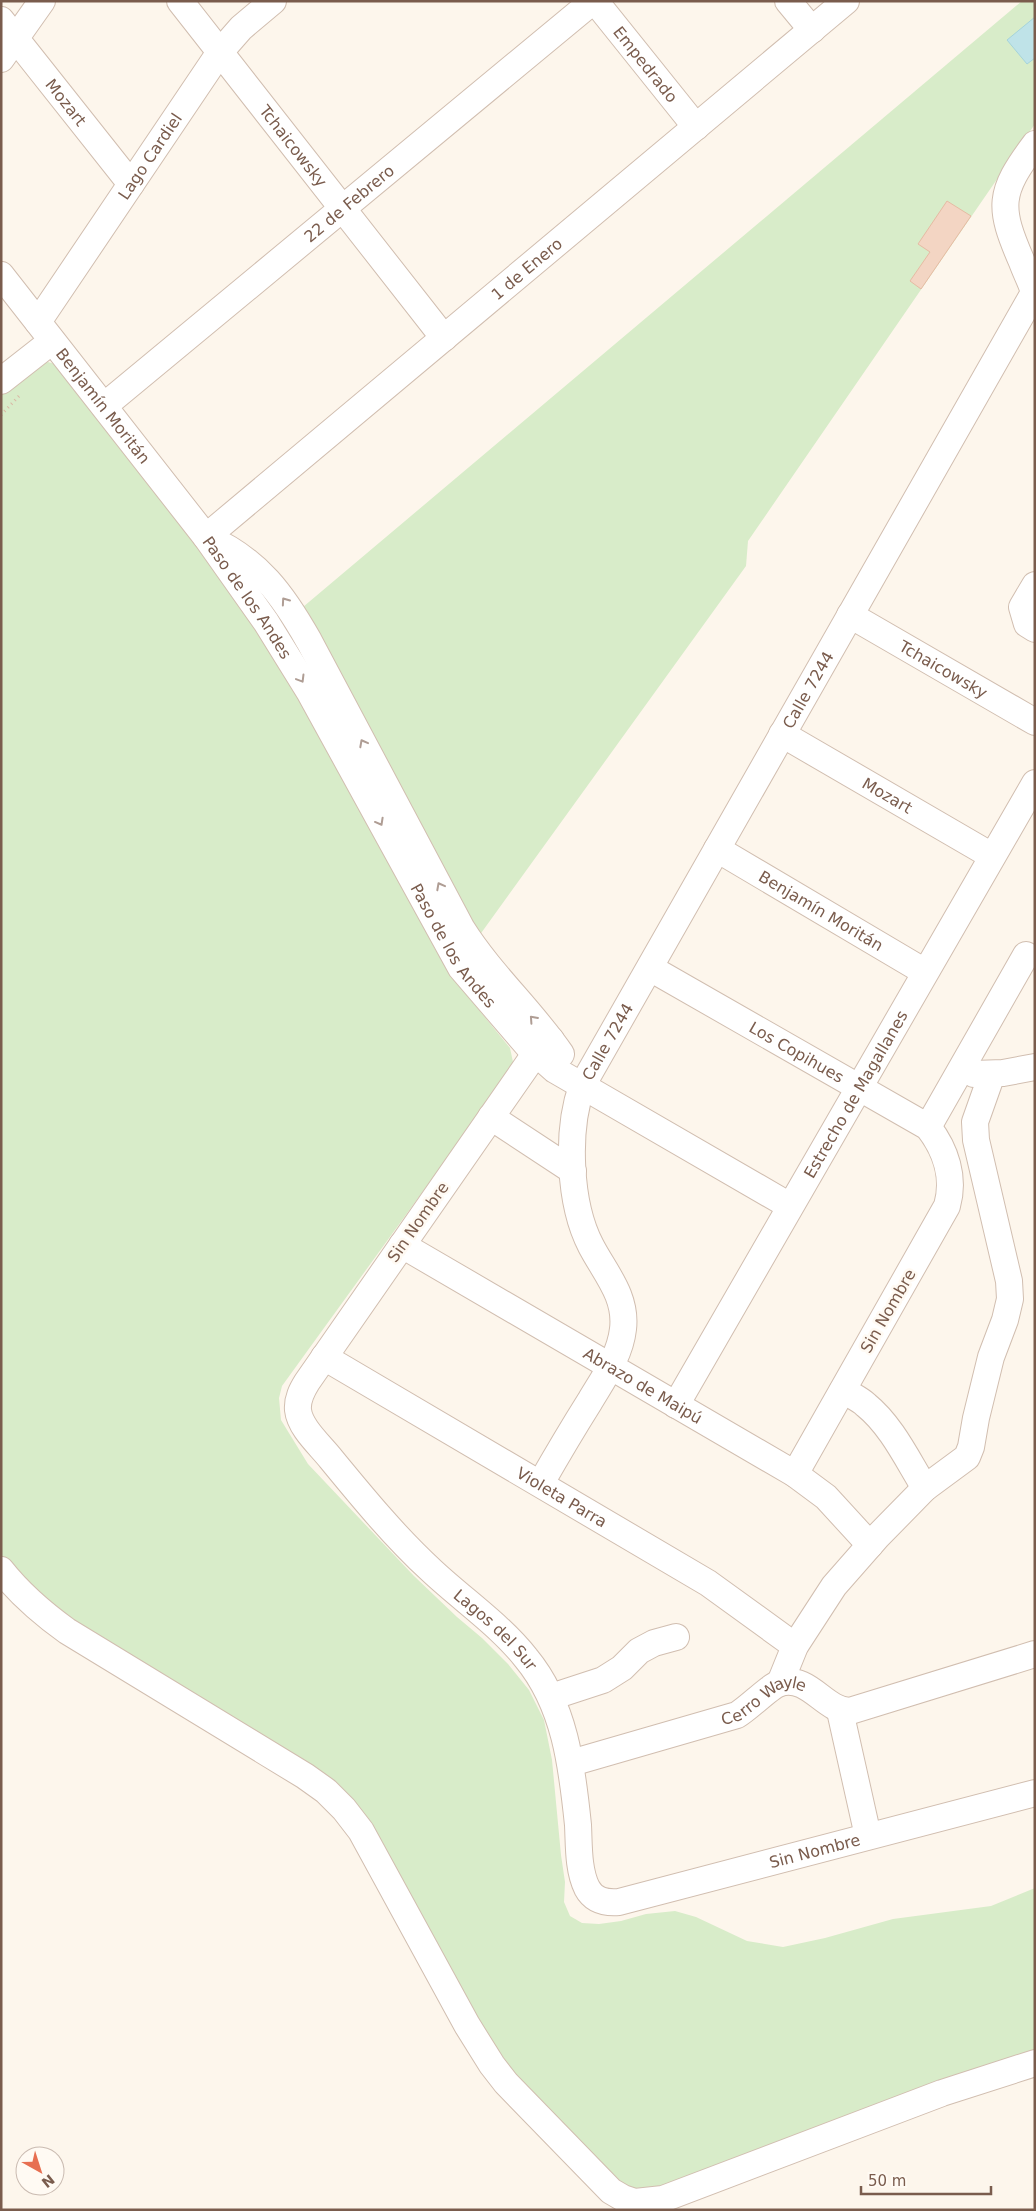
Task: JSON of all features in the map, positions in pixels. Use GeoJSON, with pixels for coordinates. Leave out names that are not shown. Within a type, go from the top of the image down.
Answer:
{"type":"FeatureCollection","features":[{"type":"Feature","properties":{"kind":"street"},"geometry":{"type":"LineString","coordinates":[[6,39],[42,1]]}},
{"type":"Feature","properties":{"kind":"street","name":"Tchaicowsky"},"geometry":{"type":"LineString","coordinates":[[180,1],[444,338]]}},
{"type":"Feature","properties":{"kind":"street","name":"Lago Cardiel"},"geometry":{"type":"LineString","coordinates":[[1,381],[45,332],[131,184],[220,52],[246,22],[273,1]]}},
{"type":"Feature","properties":{"kind":"street"},"geometry":{"type":"LineString","coordinates":[[788,1],[812,30]]}},
{"type":"Feature","properties":{"kind":"street","name":"1 de Enero"},"geometry":{"type":"LineString","coordinates":[[206,537],[846,1]]}},
{"type":"Feature","properties":{"kind":"street","name":"Empedrado"},"geometry":{"type":"LineString","coordinates":[[582,5],[696,127]]}},
{"type":"Feature","properties":{"kind":"street","name":"22 de Febrero"},"geometry":{"type":"LineString","coordinates":[[104,406],[343,208],[582,5]]}},
{"type":"Feature","properties":{"kind":"street","name":"Mozart"},"geometry":{"type":"LineString","coordinates":[[6,39],[131,184]]}},
{"type":"Feature","properties":{"kind":"street"},"geometry":{"type":"LineString","coordinates":[[1035,144],[1012,178],[1006,194],[1004,209],[1012,240],[1035,293]]}},
{"type":"Feature","properties":{"kind":"street","name":"Benjamín Moritán"},"geometry":{"type":"LineString","coordinates":[[1,275],[206,537]]}},
{"type":"Feature","properties":{"kind":"street","name":"Calle 7244"},"geometry":{"type":"LineString","coordinates":[[582,1086],[1035,293]]}},
{"type":"Feature","properties":{"kind":"street","name":"Paso de los Andes"},"geometry":{"type":"LineString","coordinates":[[206,537],[294,666],[458,962],[478,990],[543,1047],[555,1070],[790,1206]]}},
{"type":"Feature","properties":{"kind":"street"},"geometry":{"type":"LineString","coordinates":[[1035,585],[1022,607],[1026,624],[1035,629]]}},
{"type":"Feature","properties":{"kind":"street","name":"Tchaicowsky"},"geometry":{"type":"LineString","coordinates":[[850,615],[1035,722]]}},
{"type":"Feature","properties":{"kind":"street","name":"Mozart"},"geometry":{"type":"LineString","coordinates":[[782,734],[992,856]]}},
{"type":"Feature","properties":{"kind":"street","name":"Estrecho de Magallanes"},"geometry":{"type":"LineString","coordinates":[[676,1405],[1035,783]]}},
{"type":"Feature","properties":{"kind":"street","name":"Benjamín Moritán"},"geometry":{"type":"LineString","coordinates":[[717,850],[925,972]]}},
{"type":"Feature","properties":{"kind":"street"},"geometry":{"type":"LineString","coordinates":[[934,1134],[962,1070],[1026,955]]}},
{"type":"Feature","properties":{"kind":"street","name":"Los Copihues"},"geometry":{"type":"LineString","coordinates":[[650,968],[859,1087],[934,1134]]}},
{"type":"Feature","properties":{"kind":"street","name":"Sin Nombre"},"geometry":{"type":"LineString","coordinates":[[298,1410],[301,1391],[491,1117],[543,1047]]}},
{"type":"Feature","properties":{"kind":"street"},"geometry":{"type":"LineString","coordinates":[[962,1070],[976,1075],[1035,1067]]}},
{"type":"Feature","properties":{"kind":"street"},"geometry":{"type":"LineString","coordinates":[[780,1683],[794,1646],[834,1586],[870,1545],[925,1488],[967,1457],[971,1447],[991,1357],[1005,1320],[1010,1299],[1009,1281],[976,1140],[974,1122],[992,1074]]}},
{"type":"Feature","properties":{"kind":"street"},"geometry":{"type":"LineString","coordinates":[[541,1483],[610,1367],[620,1343],[623,1312],[614,1286],[590,1246],[582,1225],[573,1171],[574,1121],[576,1103],[582,1086]]}},
{"type":"Feature","properties":{"kind":"street"},"geometry":{"type":"LineString","coordinates":[[491,1117],[573,1171]]}},
{"type":"Feature","properties":{"kind":"street","name":"Sin Nombre"},"geometry":{"type":"LineString","coordinates":[[795,1474],[947,1206],[951,1192],[950,1177],[934,1134]]}},
{"type":"Feature","properties":{"kind":"street","name":"Abrazo de Maipú"},"geometry":{"type":"LineString","coordinates":[[402,1245],[795,1474],[826,1497],[870,1545]]}},
{"type":"Feature","properties":{"kind":"street","name":"Violeta Parra"},"geometry":{"type":"LineString","coordinates":[[324,1357],[708,1582],[794,1646]]}},
{"type":"Feature","properties":{"kind":"street"},"geometry":{"type":"LineString","coordinates":[[843,1390],[866,1404],[890,1431],[925,1488]]}},
{"type":"Feature","properties":{"kind":"street","name":"Lagos del Sur"},"geometry":{"type":"LineString","coordinates":[[298,1410],[306,1429],[384,1522],[431,1570],[520,1650],[537,1671],[551,1697],[571,1763],[582,1872],[588,1890],[594,1897]]}},
{"type":"Feature","properties":{"kind":"street"},"geometry":{"type":"LineString","coordinates":[[1,1570],[20,1594],[67,1631],[282,1760],[326,1791],[344,1809],[361,1831],[467,2025],[492,2065],[601,2182],[622,2198],[635,2202],[663,2199],[942,2093],[1035,2063]]}},
{"type":"Feature","properties":{"kind":"street"},"geometry":{"type":"LineString","coordinates":[[551,1697],[603,1680],[622,1668],[639,1651],[654,1643],[676,1638]]}},
{"type":"Feature","properties":{"kind":"street"},"geometry":{"type":"LineString","coordinates":[[868,1836],[840,1711],[860,1710],[1035,1654]]}},
{"type":"Feature","properties":{"kind":"street","name":"Cerro Wayle"},"geometry":{"type":"LineString","coordinates":[[571,1763],[737,1715],[770,1688],[780,1683],[802,1684],[840,1711]]}},
{"type":"Feature","properties":{"kind":"street","name":"Sin Nombre"},"geometry":{"type":"LineString","coordinates":[[594,1897],[610,1902],[620,1902],[1035,1793]]}},
{"type":"Feature","properties":{"kind":"green space"},"geometry":{"type":"Polygon","coordinates":[[[1022,1],[1035,1],[1035,124],[748,541],[746,566],[479,936],[303,607],[1022,1]]]}},
{"type":"Feature","properties":{"kind":"green space"},"geometry":{"type":"Polygon","coordinates":[[[48,362],[55,364],[203,549],[317,722],[435,949],[457,983],[510,1048],[513,1062],[510,1071],[282,1386],[279,1398],[281,1420],[308,1464],[414,1576],[508,1664],[529,1690],[544,1720],[552,1760],[565,1882],[564,1902],[570,1916],[582,1923],[599,1924],[621,1921],[646,1914],[675,1911],[696,1917],[747,1941],[783,1947],[825,1938],[893,1919],[991,1906],[1035,1888],[1035,2063],[635,2202],[506,2083],[344,1809],[89,1646],[1,1570],[1,393],[42,364],[48,362]]]}},
{"type":"Feature","properties":{"kind":"water"},"geometry":{"type":"Polygon","coordinates":[[[1035,17],[1035,58],[1027,64],[1007,40],[1035,17]]]}},
{"type":"Feature","properties":{"kind":"building"},"geometry":{"type":"Polygon","coordinates":[[[947,201],[971,216],[921,289],[910,281],[930,252],[918,244],[947,201]]]}}]}
